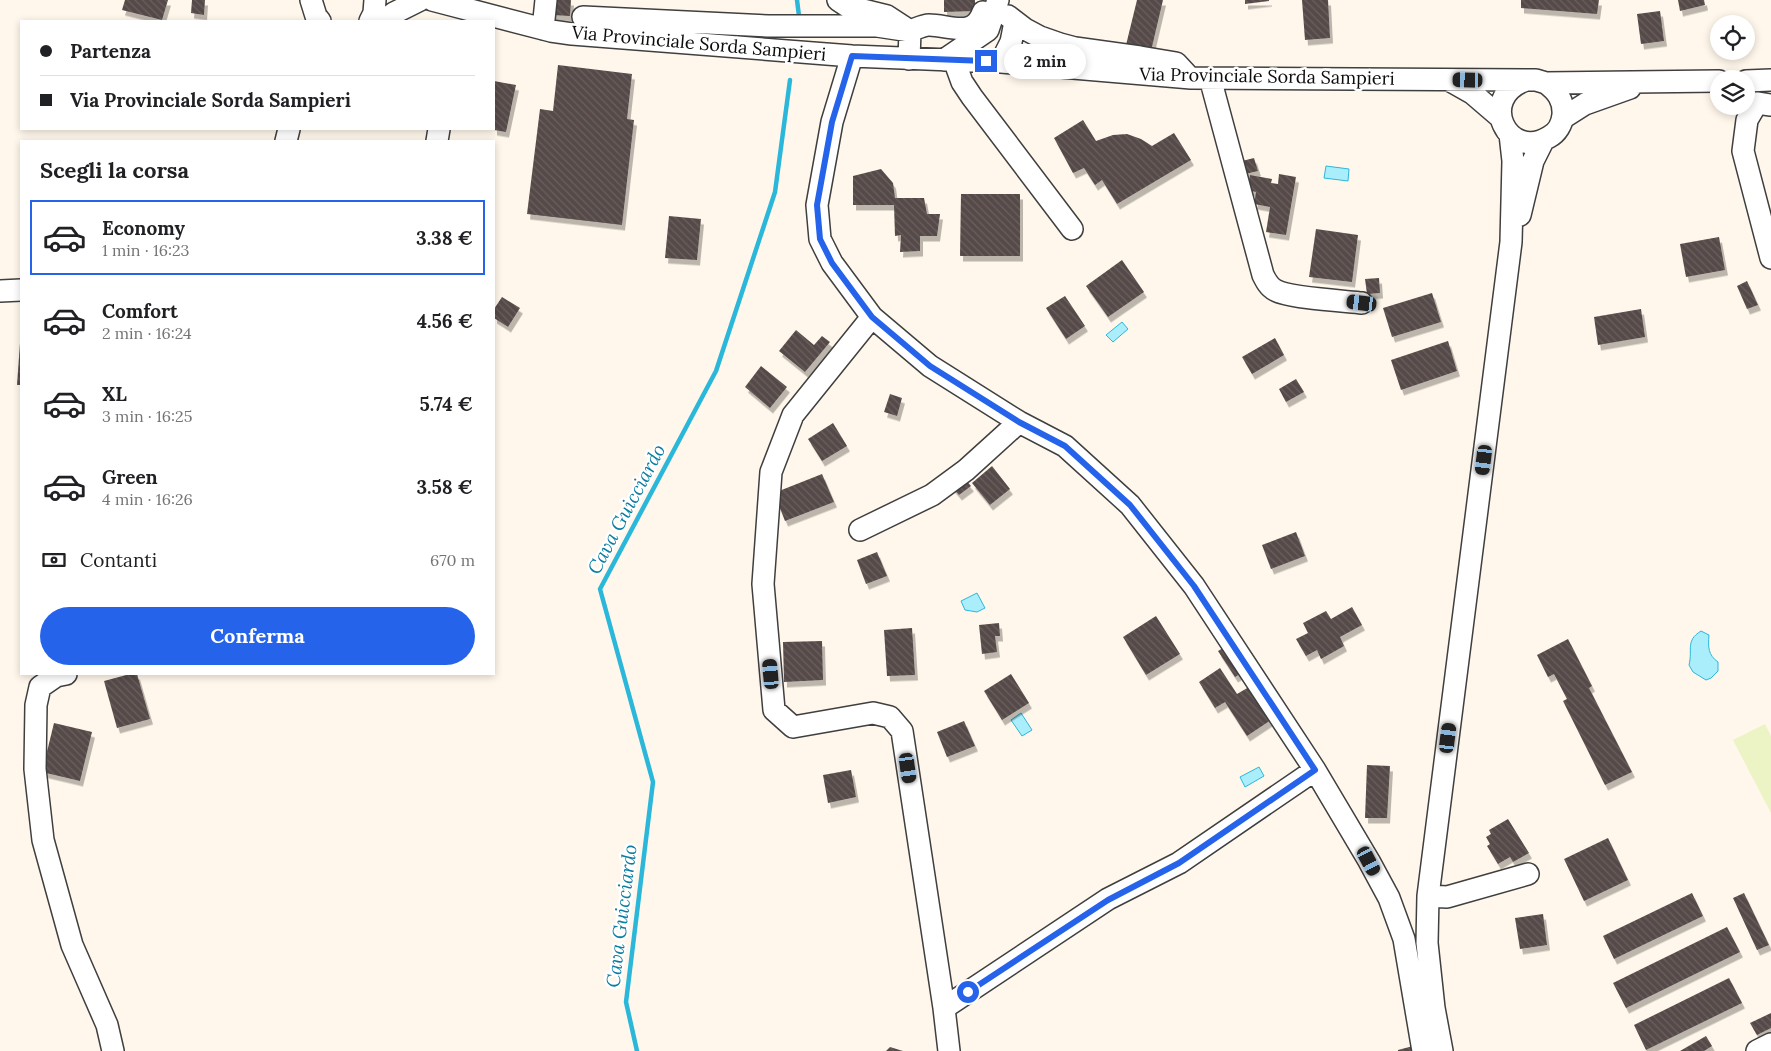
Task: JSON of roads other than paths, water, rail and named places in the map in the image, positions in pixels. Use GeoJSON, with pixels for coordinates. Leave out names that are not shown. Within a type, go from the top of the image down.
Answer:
{"type":"FeatureCollection","features":[{"type":"Feature","properties":{"kind":"street"},"geometry":{"type":"LineString","coordinates":[[370,20],[374,13],[374,0]]}},
{"type":"Feature","properties":{"kind":"street"},"geometry":{"type":"LineString","coordinates":[[384,20],[420,0]]}},
{"type":"Feature","properties":{"kind":"street","name":"Via Provinciale Sorda Sampieri"},"geometry":{"type":"LineString","coordinates":[[432,0],[465,16],[489,20]]}},
{"type":"Feature","properties":{"kind":"street"},"geometry":{"type":"LineString","coordinates":[[543,29],[546,0]]}},
{"type":"Feature","properties":{"kind":"street"},"geometry":{"type":"LineString","coordinates":[[838,0],[848,6],[887,16],[910,31]]}},
{"type":"Feature","properties":{"kind":"street"},"geometry":{"type":"LineString","coordinates":[[998,14],[949,60],[972,97],[1072,229]]}},
{"type":"Feature","properties":{"kind":"street"},"geometry":{"type":"LineString","coordinates":[[998,14],[1001,62]]}},
{"type":"Feature","properties":{"kind":"street"},"geometry":{"type":"LineString","coordinates":[[998,14],[1048,56],[1071,69]]}},
{"type":"Feature","properties":{"kind":"street"},"geometry":{"type":"LineString","coordinates":[[583,17],[768,26],[878,26],[910,31],[927,25],[962,29],[972,27],[980,20],[998,14],[1040,37],[1075,48],[1176,63],[1201,78],[1263,275],[1269,285],[1276,291],[1290,294],[1362,303]]}},
{"type":"Feature","properties":{"kind":"street","name":"Via Provinciale Sorda Sampieri"},"geometry":{"type":"LineString","coordinates":[[495,21],[572,34],[852,56],[1001,62],[1201,78],[1644,83]]}},
{"type":"Feature","properties":{"kind":"street"},"geometry":{"type":"LineString","coordinates":[[909,59],[910,31]]}},
{"type":"Feature","properties":{"kind":"street"},"geometry":{"type":"LineString","coordinates":[[852,56],[832,122],[817,205],[820,239],[832,263],[872,317],[930,366],[1019,422],[1065,446],[1130,505],[1194,586],[1315,770],[1389,898],[1404,939],[1423,1051]]}},
{"type":"Feature","properties":{"kind":"street"},"geometry":{"type":"LineString","coordinates":[[1442,1051],[1434,1008],[1427,944],[1428,896],[1511,242],[1513,160],[1505,126],[1500,107],[1506,93],[1517,84],[1536,81],[1554,89],[1560,97],[1563,107],[1562,118],[1556,132],[1543,141],[1525,142],[1517,140],[1505,126],[1472,93],[1449,80]]}},
{"type":"Feature","properties":{"kind":"street"},"geometry":{"type":"LineString","coordinates":[[1755,81],[1771,80]]}},
{"type":"Feature","properties":{"kind":"street"},"geometry":{"type":"LineString","coordinates":[[1562,118],[1585,104],[1644,83],[1710,81]]}},
{"type":"Feature","properties":{"kind":"street"},"geometry":{"type":"LineString","coordinates":[[1771,105],[1757,103],[1747,120],[1743,152],[1771,258]]}},
{"type":"Feature","properties":{"kind":"street"},"geometry":{"type":"LineString","coordinates":[[1511,242],[1520,215],[1533,161],[1543,141]]}},
{"type":"Feature","properties":{"kind":"street"},"geometry":{"type":"LineString","coordinates":[[0,291],[20,290]]}},
{"type":"Feature","properties":{"kind":"street"},"geometry":{"type":"LineString","coordinates":[[872,317],[792,416],[771,472],[763,584],[774,710],[793,727],[873,713],[890,717],[902,731],[949,1051]]}},
{"type":"Feature","properties":{"kind":"street"},"geometry":{"type":"LineString","coordinates":[[860,530],[932,495],[966,470],[1019,422]]}},
{"type":"Feature","properties":{"kind":"street"},"geometry":{"type":"LineString","coordinates":[[61,675],[56,676],[40,687],[36,705],[35,769],[43,840],[72,945],[107,1025],[113,1051]]}},
{"type":"Feature","properties":{"kind":"street"},"geometry":{"type":"LineString","coordinates":[[944,1008],[1108,900],[1179,863],[1315,770]]}},
{"type":"Feature","properties":{"kind":"street"},"geometry":{"type":"LineString","coordinates":[[1428,896],[1447,897],[1528,874]]}},
{"type":"Feature","properties":{"kind":"street"},"geometry":{"type":"LineString","coordinates":[[1757,1051],[1771,1044]]}},
{"type":"Feature","properties":{"kind":"water"},"geometry":{"type":"Polygon","coordinates":[[[1326,166],[1349,169],[1348,181],[1324,178],[1326,166]]]}},
{"type":"Feature","properties":{"kind":"water"},"geometry":{"type":"Polygon","coordinates":[[[1122,322],[1128,329],[1113,342],[1106,335],[1122,322]]]}},
{"type":"Feature","properties":{"kind":"water"},"geometry":{"type":"Polygon","coordinates":[[[977,593],[985,608],[977,612],[965,610],[961,601],[977,593]]]}},
{"type":"Feature","properties":{"kind":"water"},"geometry":{"type":"Polygon","coordinates":[[[1701,631],[1709,635],[1709,650],[1712,657],[1718,662],[1718,671],[1706,680],[1693,672],[1689,665],[1691,642],[1701,631]]]}},
{"type":"Feature","properties":{"kind":"water"},"geometry":{"type":"Polygon","coordinates":[[[1021,713],[1032,730],[1022,736],[1011,720],[1021,713]]]}},
{"type":"Feature","properties":{"kind":"water"},"geometry":{"type":"Polygon","coordinates":[[[1259,767],[1264,776],[1245,787],[1240,777],[1259,767]]]}},
{"type":"Feature","properties":{"kind":"waterway","name":"Cava Guicciardo"},"geometry":{"type":"LineString","coordinates":[[797,0],[799,16]]}},
{"type":"Feature","properties":{"kind":"waterway","name":"Cava Guicciardo"},"geometry":{"type":"LineString","coordinates":[[637,1051],[626,1002],[653,782],[600,589],[716,371],[775,192],[790,80]]}}]}
